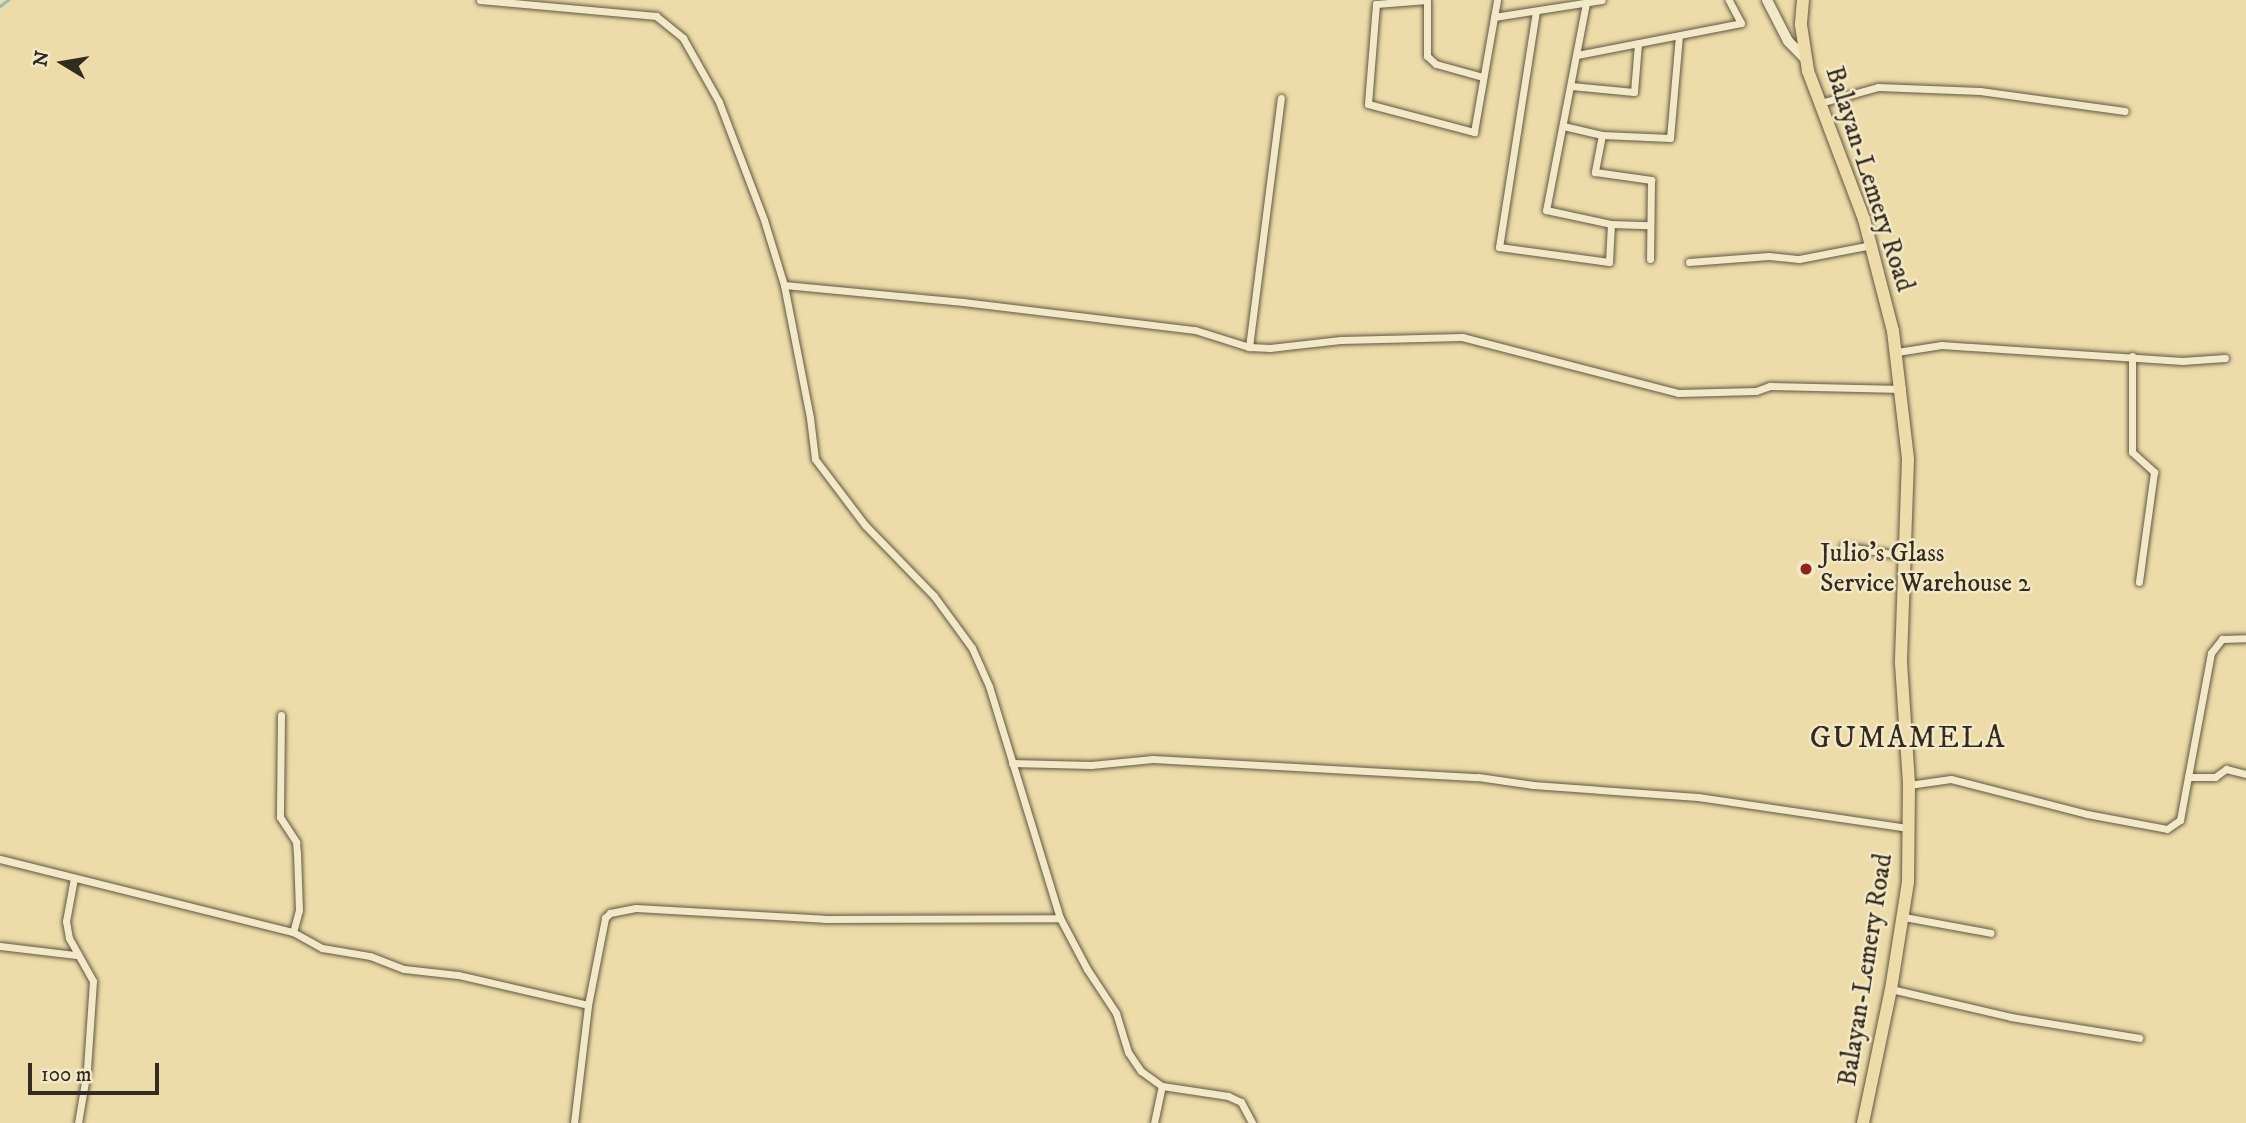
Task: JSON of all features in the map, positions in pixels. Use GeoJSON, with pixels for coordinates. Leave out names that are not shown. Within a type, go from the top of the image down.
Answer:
{"type":"FeatureCollection","features":[{"type":"Feature","properties":{"kind":"main road","name":"Balayan-Lemery Road"},"geometry":{"type":"LineString","coordinates":[[1803,0],[1801,25],[1807,61],[1819,103],[1872,245],[1896,352],[1908,460],[1901,663],[1910,828],[1903,917],[1863,1123]]}},
{"type":"Feature","properties":{"kind":"street"},"geometry":{"type":"LineString","coordinates":[[480,0],[656,16],[683,38],[719,102],[764,220],[784,285],[810,418],[815,459],[865,525],[959,627],[989,685],[1060,918],[1087,969],[1116,1013],[1128,1052],[1141,1071],[1162,1086],[1228,1096],[1241,1102],[1252,1123]]}},
{"type":"Feature","properties":{"kind":"street"},"geometry":{"type":"LineString","coordinates":[[1483,77],[1436,64],[1427,55],[1427,1],[1376,4],[1368,104],[1474,132],[1497,0]]}},
{"type":"Feature","properties":{"kind":"street"},"geometry":{"type":"LineString","coordinates":[[1494,17],[1602,0]]}},
{"type":"Feature","properties":{"kind":"street"},"geometry":{"type":"LineString","coordinates":[[1577,55],[1741,23],[1729,0]]}},
{"type":"Feature","properties":{"kind":"street"},"geometry":{"type":"LineString","coordinates":[[1767,0],[1788,40],[1807,61]]}},
{"type":"Feature","properties":{"kind":"street"},"geometry":{"type":"LineString","coordinates":[[1586,3],[1546,210],[1611,224],[1649,225]]}},
{"type":"Feature","properties":{"kind":"street"},"geometry":{"type":"LineString","coordinates":[[1536,10],[1499,247],[1609,262],[1611,224]]}},
{"type":"Feature","properties":{"kind":"street"},"geometry":{"type":"LineString","coordinates":[[1563,126],[1602,135],[1670,138],[1679,35]]}},
{"type":"Feature","properties":{"kind":"street"},"geometry":{"type":"LineString","coordinates":[[1571,86],[1634,92],[1638,43]]}},
{"type":"Feature","properties":{"kind":"street"},"geometry":{"type":"LineString","coordinates":[[1819,103],[1878,87],[1980,90],[2125,111]]}},
{"type":"Feature","properties":{"kind":"street"},"geometry":{"type":"LineString","coordinates":[[1249,347],[1281,98]]}},
{"type":"Feature","properties":{"kind":"street"},"geometry":{"type":"LineString","coordinates":[[1602,135],[1595,172],[1651,180],[1650,259]]}},
{"type":"Feature","properties":{"kind":"street"},"geometry":{"type":"LineString","coordinates":[[1689,262],[1769,256],[1799,259],[1872,245]]}},
{"type":"Feature","properties":{"kind":"street"},"geometry":{"type":"LineString","coordinates":[[784,285],[963,302],[1195,330],[1249,347],[1270,348],[1341,340],[1462,337],[1678,393],[1756,391],[1770,386],[1902,389]]}},
{"type":"Feature","properties":{"kind":"street"},"geometry":{"type":"LineString","coordinates":[[1896,352],[1941,345],[2182,361],[2225,358]]}},
{"type":"Feature","properties":{"kind":"street"},"geometry":{"type":"LineString","coordinates":[[2132,356],[2132,452],[2154,472],[2139,582]]}},
{"type":"Feature","properties":{"kind":"street"},"geometry":{"type":"LineString","coordinates":[[1843,545],[1905,556]]}},
{"type":"Feature","properties":{"kind":"street"},"geometry":{"type":"LineString","coordinates":[[1909,785],[1951,779],[2087,814],[2167,829],[2179,820],[2211,653],[2222,639],[2246,638]]}},
{"type":"Feature","properties":{"kind":"street"},"geometry":{"type":"LineString","coordinates":[[281,715],[280,817],[284,828],[296,842],[298,853],[299,910],[293,932]]}},
{"type":"Feature","properties":{"kind":"street"},"geometry":{"type":"LineString","coordinates":[[1012,763],[1091,765],[1153,759],[1478,777],[1533,785],[1698,797],[1910,828]]}},
{"type":"Feature","properties":{"kind":"street"},"geometry":{"type":"LineString","coordinates":[[2188,777],[2215,777],[2226,769],[2246,774]]}},
{"type":"Feature","properties":{"kind":"street"},"geometry":{"type":"LineString","coordinates":[[0,859],[293,932],[322,948],[370,956],[404,969],[458,975],[588,1005]]}},
{"type":"Feature","properties":{"kind":"street"},"geometry":{"type":"LineString","coordinates":[[74,878],[66,921],[76,955],[86,966],[93,981],[87,1070],[78,1123]]}},
{"type":"Feature","properties":{"kind":"street"},"geometry":{"type":"LineString","coordinates":[[574,1123],[588,1005],[605,918],[621,909],[811,919],[1060,918]]}},
{"type":"Feature","properties":{"kind":"street"},"geometry":{"type":"LineString","coordinates":[[1903,917],[1991,933]]}},
{"type":"Feature","properties":{"kind":"street"},"geometry":{"type":"LineString","coordinates":[[0,946],[76,955]]}},
{"type":"Feature","properties":{"kind":"street"},"geometry":{"type":"LineString","coordinates":[[1891,989],[2011,1017],[2138,1038]]}},
{"type":"Feature","properties":{"kind":"street"},"geometry":{"type":"LineString","coordinates":[[1154,1123],[1162,1086]]}},
{"type":"Feature","properties":{"kind":"waterway"},"geometry":{"type":"LineString","coordinates":[[0,6],[8,0]]}},
{"type":"Feature","properties":{"kind":"place","name":"Julio's Glass Service Warehouse 2"},"geometry":{"type":"Point","coordinates":[1806,569]}},
{"type":"Feature","properties":{"kind":"district","name":"GUMAMELA"},"geometry":{"type":"Point","coordinates":[1908,739]}}]}
